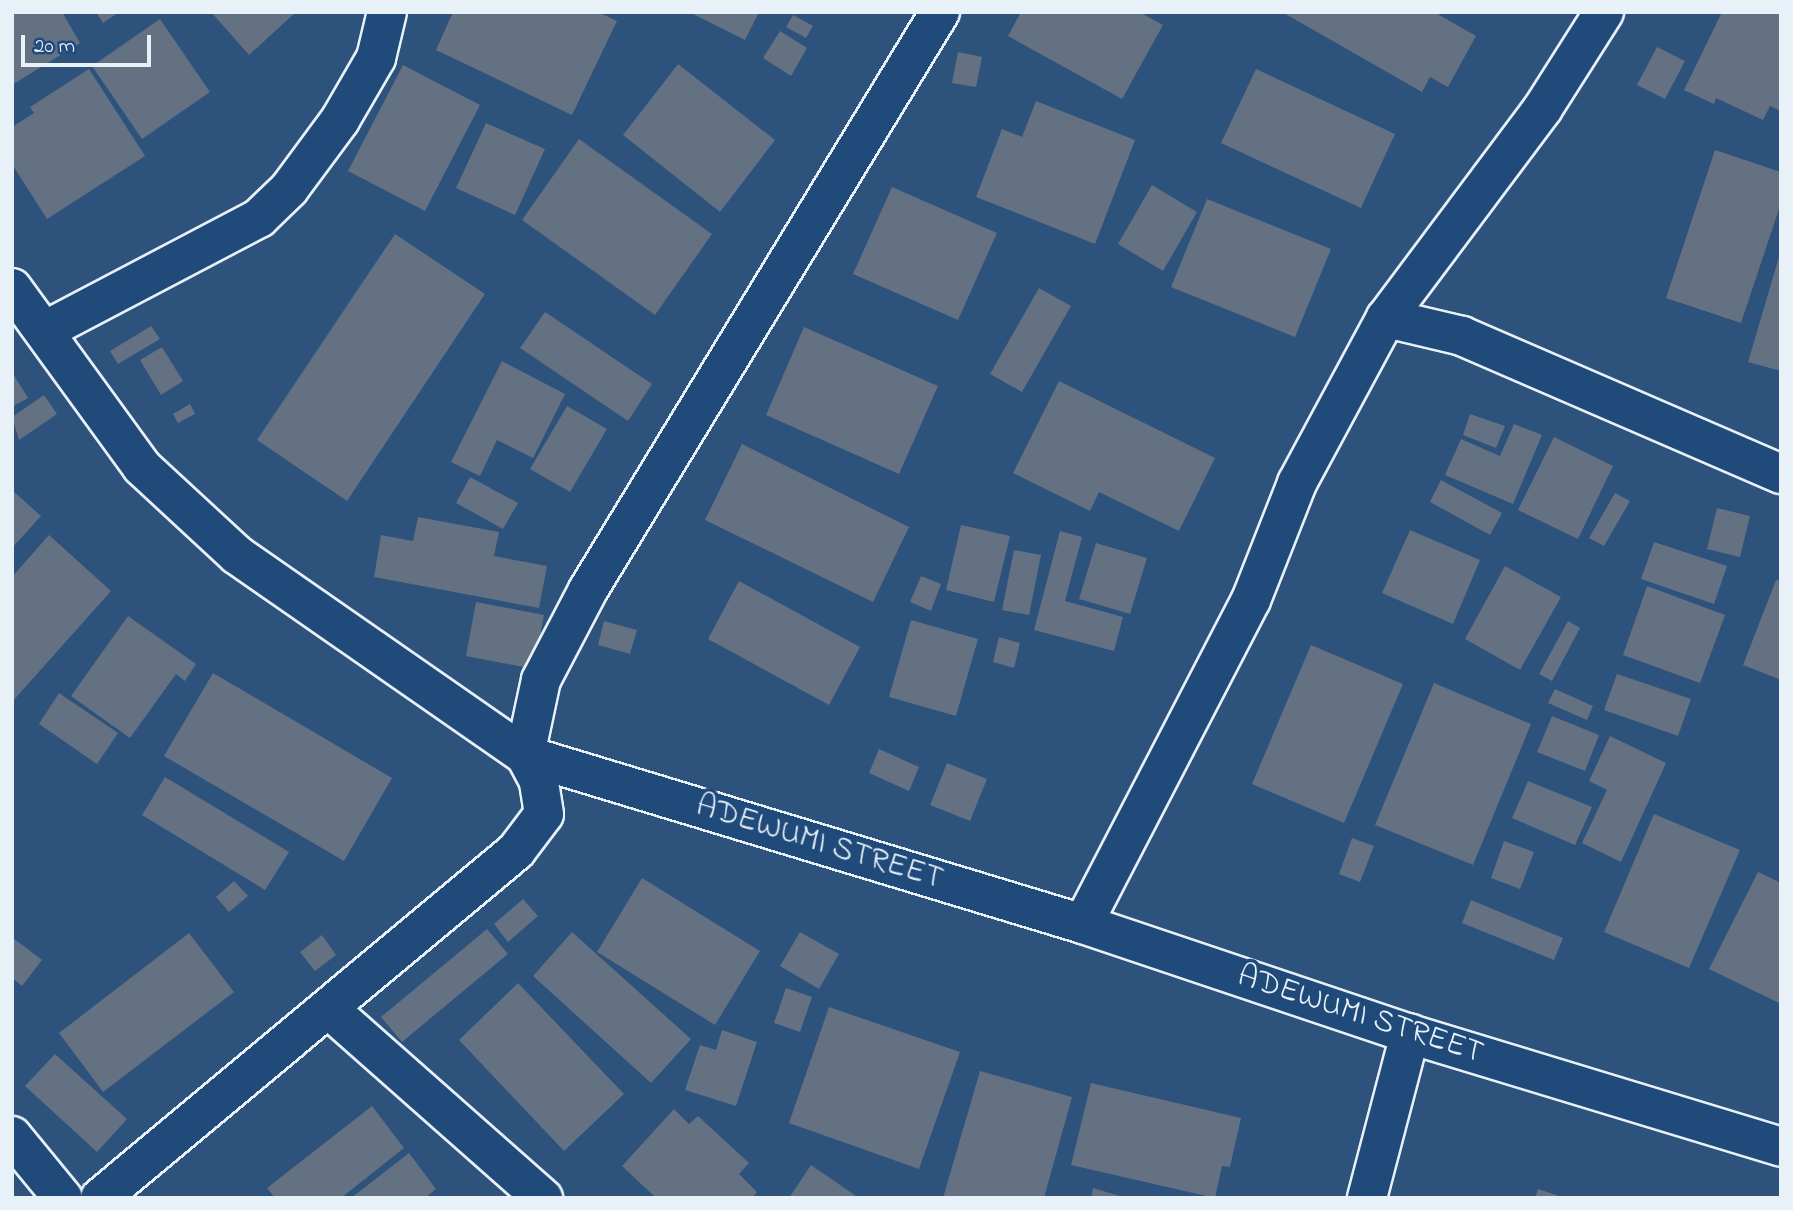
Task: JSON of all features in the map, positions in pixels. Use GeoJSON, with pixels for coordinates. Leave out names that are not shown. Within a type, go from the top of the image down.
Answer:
{"type":"FeatureCollection","features":[{"type":"Feature","properties":{"kind":"street"},"geometry":{"type":"LineString","coordinates":[[44,331],[259,218],[289,190],[340,120],[376,58],[387,12]]}},
{"type":"Feature","properties":{"kind":"street"},"geometry":{"type":"LineString","coordinates":[[100,1198],[516,851],[544,814],[539,781],[525,755],[541,680],[588,590],[940,12]]}},
{"type":"Feature","properties":{"kind":"street"},"geometry":{"type":"LineString","coordinates":[[1083,924],[1251,600],[1297,482],[1386,318],[1542,108],[1604,12]]}},
{"type":"Feature","properties":{"kind":"street","name":"ADEWUMI STREET"},"geometry":{"type":"LineString","coordinates":[[12,289],[142,467],[237,555],[525,755],[1083,924],[1410,1034],[1781,1147]]}},
{"type":"Feature","properties":{"kind":"street"},"geometry":{"type":"LineString","coordinates":[[1386,318],[1462,336],[1781,474]]}},
{"type":"Feature","properties":{"kind":"street"},"geometry":{"type":"LineString","coordinates":[[329,1009],[543,1198]]}},
{"type":"Feature","properties":{"kind":"street"},"geometry":{"type":"LineString","coordinates":[[1367,1198],[1410,1034]]}},
{"type":"Feature","properties":{"kind":"street"},"geometry":{"type":"LineString","coordinates":[[12,1136],[63,1198]]}},
{"type":"Feature","properties":{"kind":"building"},"geometry":{"type":"Polygon","coordinates":[[[12,12],[62,12],[80,43],[12,85],[12,12]]]}},
{"type":"Feature","properties":{"kind":"building"},"geometry":{"type":"Polygon","coordinates":[[[96,12],[119,12],[103,23],[96,12]]]}},
{"type":"Feature","properties":{"kind":"building"},"geometry":{"type":"Polygon","coordinates":[[[211,12],[296,12],[249,55],[211,12]]]}},
{"type":"Feature","properties":{"kind":"building"},"geometry":{"type":"Polygon","coordinates":[[[453,12],[598,12],[617,21],[572,115],[436,50],[453,12]]]}},
{"type":"Feature","properties":{"kind":"building"},"geometry":{"type":"Polygon","coordinates":[[[689,12],[759,12],[745,40],[689,12]]]}},
{"type":"Feature","properties":{"kind":"building"},"geometry":{"type":"Polygon","coordinates":[[[1021,12],[1139,12],[1163,25],[1122,99],[1008,36],[1021,12]]]}},
{"type":"Feature","properties":{"kind":"building"},"geometry":{"type":"Polygon","coordinates":[[[1282,12],[1434,12],[1476,36],[1448,87],[1430,77],[1422,92],[1282,12]]]}},
{"type":"Feature","properties":{"kind":"building"},"geometry":{"type":"Polygon","coordinates":[[[1722,12],[1781,12],[1781,111],[1770,106],[1763,120],[1716,98],[1714,104],[1684,90],[1722,12]]]}},
{"type":"Feature","properties":{"kind":"building"},"geometry":{"type":"Polygon","coordinates":[[[793,15],[813,26],[806,38],[786,27],[793,15]]]}},
{"type":"Feature","properties":{"kind":"building"},"geometry":{"type":"Polygon","coordinates":[[[160,19],[210,92],[142,139],[92,66],[160,19]]]}},
{"type":"Feature","properties":{"kind":"building"},"geometry":{"type":"Polygon","coordinates":[[[780,31],[807,48],[791,76],[763,58],[780,31]]]}},
{"type":"Feature","properties":{"kind":"building"},"geometry":{"type":"Polygon","coordinates":[[[1657,47],[1685,61],[1665,99],[1637,85],[1657,47]]]}},
{"type":"Feature","properties":{"kind":"building"},"geometry":{"type":"Polygon","coordinates":[[[958,52],[982,57],[976,87],[952,83],[958,52]]]}},
{"type":"Feature","properties":{"kind":"building"},"geometry":{"type":"Polygon","coordinates":[[[678,64],[775,140],[720,212],[623,135],[678,64]]]}},
{"type":"Feature","properties":{"kind":"building"},"geometry":{"type":"Polygon","coordinates":[[[403,65],[480,105],[425,211],[348,171],[403,65]]]}},
{"type":"Feature","properties":{"kind":"building"},"geometry":{"type":"Polygon","coordinates":[[[89,69],[145,156],[47,219],[12,164],[12,127],[34,113],[30,107],[89,69]]]}},
{"type":"Feature","properties":{"kind":"building"},"geometry":{"type":"Polygon","coordinates":[[[1256,69],[1395,134],[1361,208],[1221,143],[1256,69]]]}},
{"type":"Feature","properties":{"kind":"building"},"geometry":{"type":"Polygon","coordinates":[[[1036,101],[1135,140],[1095,244],[976,197],[1002,129],[1022,137],[1036,101]]]}},
{"type":"Feature","properties":{"kind":"building"},"geometry":{"type":"Polygon","coordinates":[[[486,123],[545,149],[515,215],[456,188],[486,123]]]}},
{"type":"Feature","properties":{"kind":"building"},"geometry":{"type":"Polygon","coordinates":[[[579,139],[712,234],[655,315],[522,220],[579,139]]]}},
{"type":"Feature","properties":{"kind":"building"},"geometry":{"type":"Polygon","coordinates":[[[1715,150],[1781,172],[1781,203],[1741,323],[1666,298],[1715,150]]]}},
{"type":"Feature","properties":{"kind":"building"},"geometry":{"type":"Polygon","coordinates":[[[1152,185],[1197,212],[1163,271],[1118,244],[1152,185]]]}},
{"type":"Feature","properties":{"kind":"building"},"geometry":{"type":"Polygon","coordinates":[[[892,187],[997,233],[958,320],[853,274],[892,187]]]}},
{"type":"Feature","properties":{"kind":"building"},"geometry":{"type":"Polygon","coordinates":[[[1207,199],[1331,249],[1295,337],[1171,287],[1207,199]]]}},
{"type":"Feature","properties":{"kind":"building"},"geometry":{"type":"Polygon","coordinates":[[[395,234],[485,294],[347,501],[257,440],[395,234]]]}},
{"type":"Feature","properties":{"kind":"building"},"geometry":{"type":"Polygon","coordinates":[[[1781,250],[1781,371],[1748,362],[1781,250]]]}},
{"type":"Feature","properties":{"kind":"building"},"geometry":{"type":"Polygon","coordinates":[[[1039,288],[1071,306],[1022,392],[990,374],[1039,288]]]}},
{"type":"Feature","properties":{"kind":"building"},"geometry":{"type":"Polygon","coordinates":[[[545,312],[652,384],[628,421],[520,348],[545,312]]]}},
{"type":"Feature","properties":{"kind":"building"},"geometry":{"type":"Polygon","coordinates":[[[151,326],[160,339],[118,364],[110,351],[151,326]]]}},
{"type":"Feature","properties":{"kind":"building"},"geometry":{"type":"Polygon","coordinates":[[[804,327],[938,386],[899,474],[766,415],[804,327]]]}},
{"type":"Feature","properties":{"kind":"building"},"geometry":{"type":"Polygon","coordinates":[[[162,347],[183,381],[161,395],[140,360],[162,347]]]}},
{"type":"Feature","properties":{"kind":"building"},"geometry":{"type":"Polygon","coordinates":[[[502,361],[565,394],[533,458],[497,440],[480,476],[451,462],[502,361]]]}},
{"type":"Feature","properties":{"kind":"building"},"geometry":{"type":"Polygon","coordinates":[[[12,372],[28,398],[12,407],[12,372]]]}},
{"type":"Feature","properties":{"kind":"building"},"geometry":{"type":"Polygon","coordinates":[[[1059,381],[1215,458],[1179,531],[1099,492],[1090,511],[1013,473],[1059,381]]]}},
{"type":"Feature","properties":{"kind":"building"},"geometry":{"type":"Polygon","coordinates":[[[44,395],[57,414],[19,440],[12,417],[44,395]]]}},
{"type":"Feature","properties":{"kind":"building"},"geometry":{"type":"Polygon","coordinates":[[[190,404],[195,414],[178,423],[173,414],[190,404]]]}},
{"type":"Feature","properties":{"kind":"building"},"geometry":{"type":"Polygon","coordinates":[[[567,406],[607,429],[570,492],[530,469],[567,406]]]}},
{"type":"Feature","properties":{"kind":"building"},"geometry":{"type":"Polygon","coordinates":[[[1470,414],[1505,426],[1496,448],[1463,435],[1470,414]]]}},
{"type":"Feature","properties":{"kind":"building"},"geometry":{"type":"Polygon","coordinates":[[[1514,424],[1542,435],[1513,504],[1445,475],[1461,439],[1500,456],[1514,424]]]}},
{"type":"Feature","properties":{"kind":"building"},"geometry":{"type":"Polygon","coordinates":[[[1554,437],[1613,466],[1578,539],[1518,510],[1554,437]]]}},
{"type":"Feature","properties":{"kind":"building"},"geometry":{"type":"Polygon","coordinates":[[[742,444],[909,527],[873,602],[705,520],[742,444]]]}},
{"type":"Feature","properties":{"kind":"building"},"geometry":{"type":"Polygon","coordinates":[[[470,477],[518,503],[503,529],[456,503],[470,477]]]}},
{"type":"Feature","properties":{"kind":"building"},"geometry":{"type":"Polygon","coordinates":[[[1441,480],[1502,513],[1490,535],[1430,502],[1441,480]]]}},
{"type":"Feature","properties":{"kind":"building"},"geometry":{"type":"Polygon","coordinates":[[[12,490],[41,516],[12,548],[12,490]]]}},
{"type":"Feature","properties":{"kind":"building"},"geometry":{"type":"Polygon","coordinates":[[[1615,493],[1630,501],[1604,546],[1589,538],[1615,493]]]}},
{"type":"Feature","properties":{"kind":"building"},"geometry":{"type":"Polygon","coordinates":[[[1717,508],[1750,516],[1740,557],[1707,549],[1717,508]]]}},
{"type":"Feature","properties":{"kind":"building"},"geometry":{"type":"Polygon","coordinates":[[[418,517],[499,532],[494,556],[547,566],[539,608],[374,577],[381,535],[413,541],[418,517]]]}},
{"type":"Feature","properties":{"kind":"building"},"geometry":{"type":"Polygon","coordinates":[[[961,525],[1010,536],[994,602],[946,590],[961,525]]]}},
{"type":"Feature","properties":{"kind":"building"},"geometry":{"type":"Polygon","coordinates":[[[1410,530],[1480,560],[1453,624],[1382,593],[1410,530]]]}},
{"type":"Feature","properties":{"kind":"building"},"geometry":{"type":"Polygon","coordinates":[[[1060,531],[1082,537],[1065,601],[1123,617],[1114,651],[1034,630],[1060,531]]]}},
{"type":"Feature","properties":{"kind":"building"},"geometry":{"type":"Polygon","coordinates":[[[49,535],[111,591],[12,702],[12,577],[49,535]]]}},
{"type":"Feature","properties":{"kind":"building"},"geometry":{"type":"Polygon","coordinates":[[[1654,542],[1727,566],[1714,604],[1641,579],[1654,542]]]}},
{"type":"Feature","properties":{"kind":"building"},"geometry":{"type":"Polygon","coordinates":[[[1096,543],[1147,558],[1130,614],[1079,599],[1096,543]]]}},
{"type":"Feature","properties":{"kind":"building"},"geometry":{"type":"Polygon","coordinates":[[[1014,550],[1041,555],[1029,615],[1002,610],[1014,550]]]}},
{"type":"Feature","properties":{"kind":"building"},"geometry":{"type":"Polygon","coordinates":[[[1505,566],[1561,597],[1520,670],[1465,639],[1505,566]]]}},
{"type":"Feature","properties":{"kind":"building"},"geometry":{"type":"Polygon","coordinates":[[[921,576],[941,584],[931,611],[910,602],[921,576]]]}},
{"type":"Feature","properties":{"kind":"building"},"geometry":{"type":"Polygon","coordinates":[[[1776,580],[1781,581],[1781,680],[1743,665],[1776,580]]]}},
{"type":"Feature","properties":{"kind":"building"},"geometry":{"type":"Polygon","coordinates":[[[739,581],[860,647],[829,705],[708,639],[739,581]]]}},
{"type":"Feature","properties":{"kind":"building"},"geometry":{"type":"Polygon","coordinates":[[[1647,586],[1725,615],[1700,683],[1623,655],[1647,586]]]}},
{"type":"Feature","properties":{"kind":"building"},"geometry":{"type":"Polygon","coordinates":[[[476,602],[544,615],[534,669],[466,656],[476,602]]]}},
{"type":"Feature","properties":{"kind":"building"},"geometry":{"type":"Polygon","coordinates":[[[128,616],[196,664],[185,681],[176,674],[130,738],[71,696],[128,616]]]}},
{"type":"Feature","properties":{"kind":"building"},"geometry":{"type":"Polygon","coordinates":[[[911,620],[978,639],[956,716],[889,697],[911,620]]]}},
{"type":"Feature","properties":{"kind":"building"},"geometry":{"type":"Polygon","coordinates":[[[604,621],[637,630],[630,654],[598,645],[604,621]]]}},
{"type":"Feature","properties":{"kind":"building"},"geometry":{"type":"Polygon","coordinates":[[[1568,621],[1580,628],[1552,681],[1539,674],[1568,621]]]}},
{"type":"Feature","properties":{"kind":"building"},"geometry":{"type":"Polygon","coordinates":[[[999,637],[1020,643],[1014,668],[993,662],[999,637]]]}},
{"type":"Feature","properties":{"kind":"building"},"geometry":{"type":"Polygon","coordinates":[[[1311,645],[1403,684],[1344,823],[1252,784],[1311,645]]]}},
{"type":"Feature","properties":{"kind":"building"},"geometry":{"type":"Polygon","coordinates":[[[213,673],[392,778],[344,861],[164,756],[213,673]]]}},
{"type":"Feature","properties":{"kind":"building"},"geometry":{"type":"Polygon","coordinates":[[[1617,674],[1691,699],[1678,736],[1604,710],[1617,674]]]}},
{"type":"Feature","properties":{"kind":"building"},"geometry":{"type":"Polygon","coordinates":[[[1434,683],[1531,724],[1473,865],[1375,825],[1434,683]]]}},
{"type":"Feature","properties":{"kind":"building"},"geometry":{"type":"Polygon","coordinates":[[[1555,689],[1593,706],[1587,720],[1548,703],[1555,689]]]}},
{"type":"Feature","properties":{"kind":"building"},"geometry":{"type":"Polygon","coordinates":[[[59,693],[118,733],[97,764],[39,724],[59,693]]]}},
{"type":"Feature","properties":{"kind":"building"},"geometry":{"type":"Polygon","coordinates":[[[1552,716],[1599,735],[1585,771],[1537,752],[1552,716]]]}},
{"type":"Feature","properties":{"kind":"building"},"geometry":{"type":"Polygon","coordinates":[[[1610,736],[1666,763],[1621,862],[1582,843],[1607,790],[1589,781],[1610,736]]]}},
{"type":"Feature","properties":{"kind":"building"},"geometry":{"type":"Polygon","coordinates":[[[879,749],[919,767],[909,791],[869,773],[879,749]]]}},
{"type":"Feature","properties":{"kind":"building"},"geometry":{"type":"Polygon","coordinates":[[[947,763],[987,779],[970,821],[930,805],[947,763]]]}},
{"type":"Feature","properties":{"kind":"building"},"geometry":{"type":"Polygon","coordinates":[[[165,777],[289,852],[265,890],[142,815],[165,777]]]}},
{"type":"Feature","properties":{"kind":"building"},"geometry":{"type":"Polygon","coordinates":[[[1528,781],[1592,807],[1575,845],[1512,818],[1528,781]]]}},
{"type":"Feature","properties":{"kind":"building"},"geometry":{"type":"Polygon","coordinates":[[[1654,814],[1740,850],[1689,968],[1604,932],[1654,814]]]}},
{"type":"Feature","properties":{"kind":"building"},"geometry":{"type":"Polygon","coordinates":[[[1352,838],[1374,846],[1360,882],[1339,874],[1352,838]]]}},
{"type":"Feature","properties":{"kind":"building"},"geometry":{"type":"Polygon","coordinates":[[[1504,841],[1534,852],[1520,889],[1491,878],[1504,841]]]}},
{"type":"Feature","properties":{"kind":"building"},"geometry":{"type":"Polygon","coordinates":[[[1758,872],[1781,883],[1781,1004],[1709,969],[1758,872]]]}},
{"type":"Feature","properties":{"kind":"building"},"geometry":{"type":"Polygon","coordinates":[[[642,878],[760,951],[715,1025],[597,952],[642,878]]]}},
{"type":"Feature","properties":{"kind":"building"},"geometry":{"type":"Polygon","coordinates":[[[234,881],[248,896],[229,912],[216,897],[234,881]]]}},
{"type":"Feature","properties":{"kind":"building"},"geometry":{"type":"Polygon","coordinates":[[[523,899],[538,916],[508,942],[494,924],[523,899]]]}},
{"type":"Feature","properties":{"kind":"building"},"geometry":{"type":"Polygon","coordinates":[[[1471,900],[1563,938],[1554,960],[1462,923],[1471,900]]]}},
{"type":"Feature","properties":{"kind":"building"},"geometry":{"type":"Polygon","coordinates":[[[487,929],[508,954],[402,1042],[381,1017],[487,929]]]}},
{"type":"Feature","properties":{"kind":"building"},"geometry":{"type":"Polygon","coordinates":[[[572,932],[691,1039],[651,1083],[533,976],[572,932]]]}},
{"type":"Feature","properties":{"kind":"building"},"geometry":{"type":"Polygon","coordinates":[[[800,932],[839,954],[819,989],[780,966],[800,932]]]}},
{"type":"Feature","properties":{"kind":"building"},"geometry":{"type":"Polygon","coordinates":[[[189,933],[234,992],[103,1092],[59,1033],[189,933]]]}},
{"type":"Feature","properties":{"kind":"building"},"geometry":{"type":"Polygon","coordinates":[[[322,935],[336,955],[315,971],[300,952],[322,935]]]}},
{"type":"Feature","properties":{"kind":"building"},"geometry":{"type":"Polygon","coordinates":[[[13,938],[42,960],[22,986],[12,978],[13,938]]]}},
{"type":"Feature","properties":{"kind":"building"},"geometry":{"type":"Polygon","coordinates":[[[518,983],[624,1094],[564,1151],[459,1040],[518,983]]]}},
{"type":"Feature","properties":{"kind":"building"},"geometry":{"type":"Polygon","coordinates":[[[786,988],[812,997],[800,1032],[774,1023],[786,988]]]}},
{"type":"Feature","properties":{"kind":"building"},"geometry":{"type":"Polygon","coordinates":[[[829,1007],[960,1052],[919,1169],[789,1123],[829,1007]]]}},
{"type":"Feature","properties":{"kind":"building"},"geometry":{"type":"Polygon","coordinates":[[[722,1030],[757,1042],[736,1106],[685,1090],[700,1045],[716,1050],[722,1030]]]}},
{"type":"Feature","properties":{"kind":"building"},"geometry":{"type":"Polygon","coordinates":[[[55,1054],[127,1119],[97,1152],[25,1086],[55,1054]]]}},
{"type":"Feature","properties":{"kind":"building"},"geometry":{"type":"Polygon","coordinates":[[[980,1071],[1072,1097],[1044,1198],[943,1198],[980,1071]]]}},
{"type":"Feature","properties":{"kind":"building"},"geometry":{"type":"Polygon","coordinates":[[[1091,1083],[1241,1118],[1230,1167],[1222,1166],[1215,1198],[1071,1165],[1091,1083]]]}},
{"type":"Feature","properties":{"kind":"building"},"geometry":{"type":"Polygon","coordinates":[[[372,1106],[404,1148],[341,1198],[275,1198],[267,1188],[372,1106]]]}},
{"type":"Feature","properties":{"kind":"building"},"geometry":{"type":"Polygon","coordinates":[[[674,1109],[689,1124],[698,1116],[749,1163],[739,1174],[757,1192],[752,1198],[656,1198],[622,1166],[674,1109]]]}},
{"type":"Feature","properties":{"kind":"building"},"geometry":{"type":"Polygon","coordinates":[[[409,1153],[436,1189],[425,1198],[351,1198],[409,1153]]]}},
{"type":"Feature","properties":{"kind":"building"},"geometry":{"type":"Polygon","coordinates":[[[811,1165],[859,1198],[789,1198],[811,1165]]]}},
{"type":"Feature","properties":{"kind":"building"},"geometry":{"type":"Polygon","coordinates":[[[1093,1188],[1123,1197],[1123,1198],[1091,1198],[1093,1188]]]}},
{"type":"Feature","properties":{"kind":"building"},"geometry":{"type":"Polygon","coordinates":[[[1538,1189],[1562,1197],[1535,1198],[1538,1189]]]}}]}
